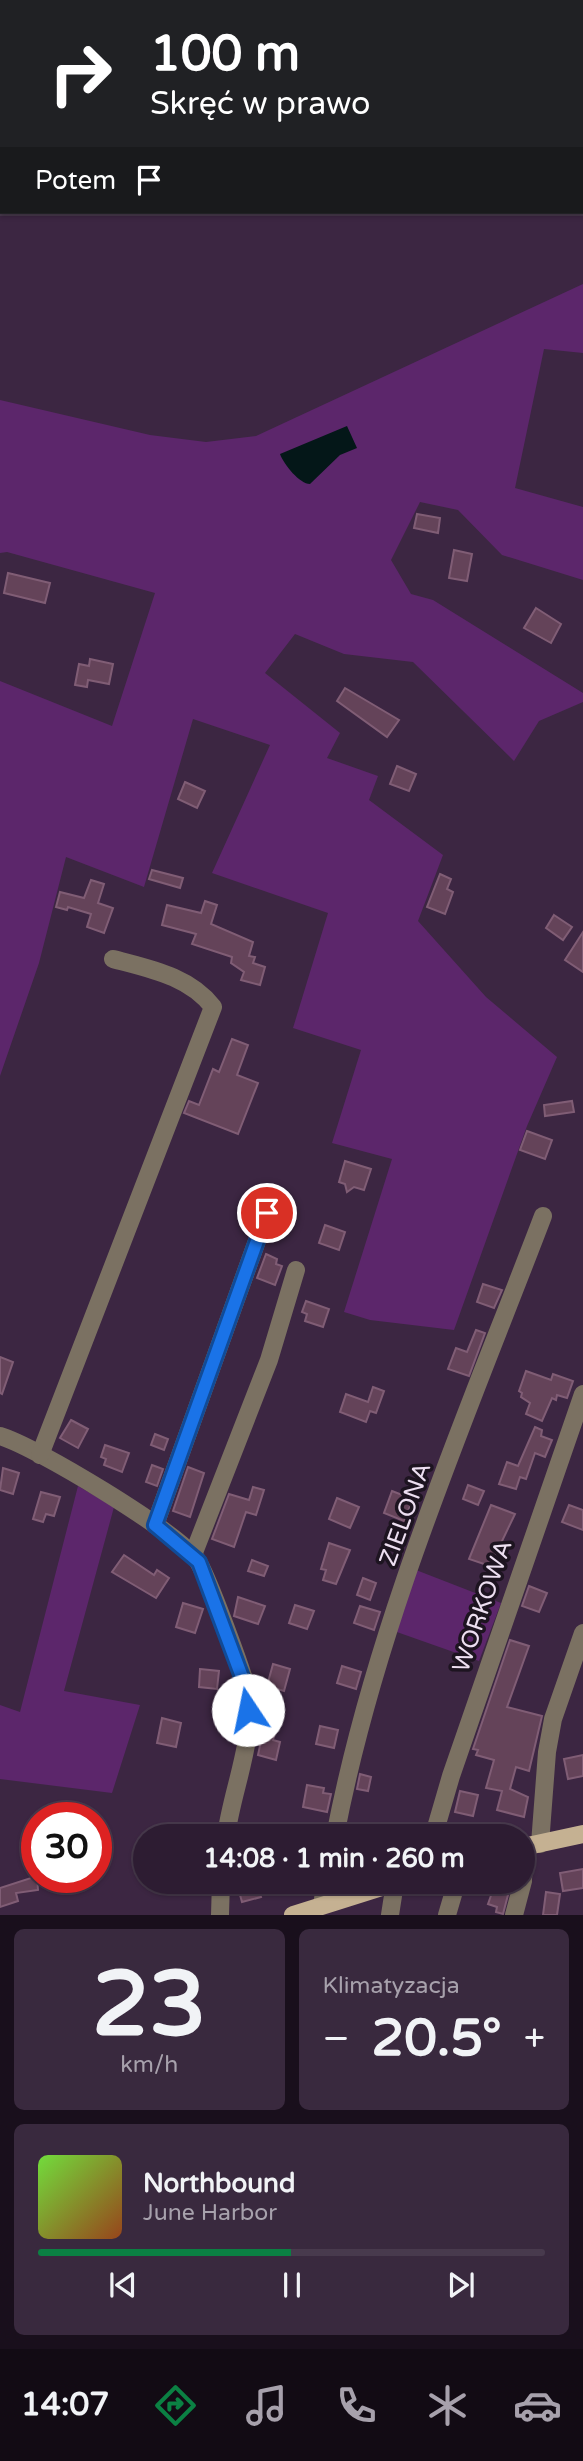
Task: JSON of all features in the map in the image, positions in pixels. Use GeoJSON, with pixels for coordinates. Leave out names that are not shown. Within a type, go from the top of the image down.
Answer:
{"type":"FeatureCollection","features":[{"type":"Feature","properties":{"kind":"main road"},"geometry":{"type":"LineString","coordinates":[[535,1845],[583,1834]]}},
{"type":"Feature","properties":{"kind":"main road"},"geometry":{"type":"LineString","coordinates":[[293,1915],[358,1894]]}},
{"type":"Feature","properties":{"kind":"street"},"geometry":{"type":"LineString","coordinates":[[40,1455],[213,1007],[201,992],[167,974],[113,959]]}},
{"type":"Feature","properties":{"kind":"street"},"geometry":{"type":"LineString","coordinates":[[155,1525],[267,1213]]}},
{"type":"Feature","properties":{"kind":"street","name":"ZIELONA"},"geometry":{"type":"LineString","coordinates":[[337,1824],[343,1794],[384,1647],[444,1475],[543,1216]]}},
{"type":"Feature","properties":{"kind":"street"},"geometry":{"type":"LineString","coordinates":[[193,1555],[270,1360],[296,1270]]}},
{"type":"Feature","properties":{"kind":"street","name":"WORKOWA"},"geometry":{"type":"LineString","coordinates":[[437,1824],[451,1776],[583,1394]]}},
{"type":"Feature","properties":{"kind":"street"},"geometry":{"type":"LineString","coordinates":[[0,1436],[40,1455],[155,1525],[199,1562],[248,1693],[249,1727],[229,1824]]}},
{"type":"Feature","properties":{"kind":"street"},"geometry":{"type":"LineString","coordinates":[[534,1824],[553,1719],[583,1633]]}},
{"type":"Feature","properties":{"kind":"street"},"geometry":{"type":"LineString","coordinates":[[220,1894],[220,1915]]}},
{"type":"Feature","properties":{"kind":"street"},"geometry":{"type":"LineString","coordinates":[[322,1905],[324,1894]]}},
{"type":"Feature","properties":{"kind":"street"},"geometry":{"type":"LineString","coordinates":[[390,1915],[395,1894]]}},
{"type":"Feature","properties":{"kind":"street"},"geometry":{"type":"LineString","coordinates":[[447,1915],[453,1894]]}},
{"type":"Feature","properties":{"kind":"street"},"geometry":{"type":"LineString","coordinates":[[513,1915],[519,1894]]}},
{"type":"Feature","properties":{"kind":"shaded area"},"geometry":{"type":"Polygon","coordinates":[[[583,284],[583,353],[544,349],[515,488],[583,507],[583,580],[502,555],[458,510],[420,502],[391,560],[411,594],[433,600],[583,693],[583,702],[539,721],[514,761],[413,662],[344,654],[295,634],[265,673],[340,733],[327,758],[378,776],[369,800],[443,855],[418,921],[486,997],[557,1057],[527,1126],[454,1330],[370,1320],[344,1312],[392,1159],[332,1143],[361,1050],[293,1028],[328,913],[212,873],[270,745],[193,719],[144,887],[66,857],[39,963],[0,1076],[0,681],[112,726],[155,593],[7,552],[0,553],[0,400],[150,435],[206,442],[256,436],[583,284]]]}},
{"type":"Feature","properties":{"kind":"shaded area"},"geometry":{"type":"Polygon","coordinates":[[[347,426],[357,448],[340,455],[310,484],[297,477],[280,454],[347,426]]]}},
{"type":"Feature","properties":{"kind":"shaded area"},"geometry":{"type":"Polygon","coordinates":[[[78,1486],[114,1507],[64,1691],[140,1705],[112,1793],[0,1779],[0,1705],[20,1712],[78,1486]]]}},
{"type":"Feature","properties":{"kind":"shaded area"},"geometry":{"type":"Polygon","coordinates":[[[416,1570],[501,1603],[479,1661],[394,1631],[416,1570]]]}},
{"type":"Feature","properties":{"kind":"building"},"geometry":{"type":"Polygon","coordinates":[[[417,514],[440,518],[438,533],[414,528],[417,514]]]}},
{"type":"Feature","properties":{"kind":"building"},"geometry":{"type":"Polygon","coordinates":[[[454,550],[472,554],[467,581],[449,578],[454,550]]]}},
{"type":"Feature","properties":{"kind":"building"},"geometry":{"type":"Polygon","coordinates":[[[8,573],[50,583],[45,603],[4,593],[8,573]]]}},
{"type":"Feature","properties":{"kind":"building"},"geometry":{"type":"Polygon","coordinates":[[[536,608],[561,624],[551,643],[524,628],[536,608]]]}},
{"type":"Feature","properties":{"kind":"building"},"geometry":{"type":"Polygon","coordinates":[[[90,659],[113,664],[109,684],[88,680],[87,687],[75,685],[79,664],[89,666],[90,659]]]}},
{"type":"Feature","properties":{"kind":"building"},"geometry":{"type":"Polygon","coordinates":[[[345,688],[399,720],[387,737],[337,701],[345,688]]]}},
{"type":"Feature","properties":{"kind":"building"},"geometry":{"type":"Polygon","coordinates":[[[397,766],[416,774],[409,791],[390,784],[397,766]]]}},
{"type":"Feature","properties":{"kind":"building"},"geometry":{"type":"Polygon","coordinates":[[[185,782],[205,791],[197,808],[178,799],[185,782]]]}},
{"type":"Feature","properties":{"kind":"building"},"geometry":{"type":"Polygon","coordinates":[[[152,870],[183,878],[180,888],[149,879],[152,870]]]}},
{"type":"Feature","properties":{"kind":"building"},"geometry":{"type":"Polygon","coordinates":[[[440,874],[451,879],[447,889],[453,892],[445,914],[427,907],[440,874]]]}},
{"type":"Feature","properties":{"kind":"building"},"geometry":{"type":"Polygon","coordinates":[[[91,880],[104,884],[98,903],[113,908],[104,933],[87,927],[91,914],[68,907],[67,910],[56,907],[60,892],[84,898],[91,880]]]}},
{"type":"Feature","properties":{"kind":"building"},"geometry":{"type":"Polygon","coordinates":[[[205,901],[217,905],[211,924],[253,942],[249,956],[255,957],[253,963],[265,967],[260,985],[241,980],[244,972],[231,963],[232,957],[192,944],[196,934],[162,925],[167,905],[201,913],[205,901]]]}},
{"type":"Feature","properties":{"kind":"building"},"geometry":{"type":"Polygon","coordinates":[[[554,915],[572,927],[563,940],[546,928],[554,915]]]}},
{"type":"Feature","properties":{"kind":"building"},"geometry":{"type":"Polygon","coordinates":[[[583,932],[583,972],[565,960],[583,932]]]}},
{"type":"Feature","properties":{"kind":"building"},"geometry":{"type":"Polygon","coordinates":[[[232,1039],[248,1045],[237,1075],[258,1083],[238,1134],[184,1113],[189,1101],[199,1105],[213,1069],[219,1072],[232,1039]]]}},
{"type":"Feature","properties":{"kind":"building"},"geometry":{"type":"Polygon","coordinates":[[[572,1101],[574,1112],[545,1116],[544,1105],[572,1101]]]}},
{"type":"Feature","properties":{"kind":"building"},"geometry":{"type":"Polygon","coordinates":[[[527,1131],[552,1140],[545,1159],[520,1150],[527,1131]]]}},
{"type":"Feature","properties":{"kind":"building"},"geometry":{"type":"Polygon","coordinates":[[[345,1161],[371,1169],[364,1190],[354,1187],[347,1192],[345,1184],[339,1182],[345,1161]]]}},
{"type":"Feature","properties":{"kind":"building"},"geometry":{"type":"Polygon","coordinates":[[[247,1196],[265,1202],[257,1209],[252,1220],[240,1215],[247,1196]]]}},
{"type":"Feature","properties":{"kind":"building"},"geometry":{"type":"Polygon","coordinates":[[[325,1225],[345,1232],[339,1250],[319,1243],[325,1225]]]}},
{"type":"Feature","properties":{"kind":"building"},"geometry":{"type":"Polygon","coordinates":[[[266,1254],[277,1259],[276,1264],[282,1266],[275,1285],[257,1278],[266,1254]]]}},
{"type":"Feature","properties":{"kind":"building"},"geometry":{"type":"Polygon","coordinates":[[[483,1284],[502,1290],[494,1308],[477,1302],[483,1284]]]}},
{"type":"Feature","properties":{"kind":"building"},"geometry":{"type":"Polygon","coordinates":[[[306,1301],[329,1309],[323,1327],[305,1321],[307,1314],[302,1312],[306,1301]]]}},
{"type":"Feature","properties":{"kind":"building"},"geometry":{"type":"Polygon","coordinates":[[[476,1330],[485,1333],[469,1376],[448,1369],[456,1348],[467,1352],[476,1330]]]}},
{"type":"Feature","properties":{"kind":"building"},"geometry":{"type":"Polygon","coordinates":[[[0,1357],[13,1362],[2,1394],[0,1393],[0,1357]]]}},
{"type":"Feature","properties":{"kind":"building"},"geometry":{"type":"Polygon","coordinates":[[[526,1371],[551,1380],[553,1374],[573,1381],[567,1398],[557,1395],[556,1400],[552,1398],[542,1421],[526,1414],[530,1403],[521,1397],[522,1393],[519,1391],[526,1371]]]}},
{"type":"Feature","properties":{"kind":"building"},"geometry":{"type":"Polygon","coordinates":[[[373,1387],[384,1391],[376,1413],[370,1411],[366,1422],[340,1412],[346,1394],[368,1402],[373,1387]]]}},
{"type":"Feature","properties":{"kind":"building"},"geometry":{"type":"Polygon","coordinates":[[[71,1420],[88,1429],[78,1448],[60,1438],[71,1420]]]}},
{"type":"Feature","properties":{"kind":"building"},"geometry":{"type":"Polygon","coordinates":[[[535,1427],[542,1430],[541,1436],[552,1440],[545,1457],[535,1453],[526,1479],[520,1477],[516,1489],[499,1484],[507,1462],[518,1466],[535,1427]]]}},
{"type":"Feature","properties":{"kind":"building"},"geometry":{"type":"Polygon","coordinates":[[[155,1434],[168,1439],[164,1450],[151,1445],[155,1434]]]}},
{"type":"Feature","properties":{"kind":"building"},"geometry":{"type":"Polygon","coordinates":[[[105,1445],[129,1453],[122,1472],[104,1465],[106,1459],[101,1457],[105,1445]]]}},
{"type":"Feature","properties":{"kind":"building"},"geometry":{"type":"Polygon","coordinates":[[[152,1465],[163,1469],[157,1486],[146,1482],[152,1465]]]}},
{"type":"Feature","properties":{"kind":"building"},"geometry":{"type":"Polygon","coordinates":[[[188,1467],[204,1473],[190,1517],[173,1511],[188,1467]]]}},
{"type":"Feature","properties":{"kind":"building"},"geometry":{"type":"Polygon","coordinates":[[[3,1468],[19,1473],[13,1494],[0,1490],[3,1468]]]}},
{"type":"Feature","properties":{"kind":"building"},"geometry":{"type":"Polygon","coordinates":[[[468,1485],[484,1491],[478,1505],[463,1499],[468,1485]]]}},
{"type":"Feature","properties":{"kind":"building"},"geometry":{"type":"Polygon","coordinates":[[[253,1487],[264,1490],[256,1515],[246,1512],[234,1547],[212,1539],[229,1494],[249,1500],[253,1487]]]}},
{"type":"Feature","properties":{"kind":"building"},"geometry":{"type":"Polygon","coordinates":[[[392,1491],[405,1496],[403,1501],[411,1504],[404,1521],[384,1513],[392,1491]]]}},
{"type":"Feature","properties":{"kind":"building"},"geometry":{"type":"Polygon","coordinates":[[[41,1492],[60,1497],[54,1516],[46,1514],[43,1522],[33,1519],[41,1492]]]}},
{"type":"Feature","properties":{"kind":"building"},"geometry":{"type":"Polygon","coordinates":[[[337,1498],[359,1507],[350,1528],[329,1519],[337,1498]]]}},
{"type":"Feature","properties":{"kind":"building"},"geometry":{"type":"Polygon","coordinates":[[[491,1505],[515,1514],[490,1566],[469,1559],[491,1505]]]}},
{"type":"Feature","properties":{"kind":"building"},"geometry":{"type":"Polygon","coordinates":[[[569,1505],[583,1510],[583,1530],[562,1522],[569,1505]]]}},
{"type":"Feature","properties":{"kind":"building"},"geometry":{"type":"Polygon","coordinates":[[[329,1543],[350,1550],[336,1584],[323,1580],[326,1570],[321,1569],[329,1543]]]}},
{"type":"Feature","properties":{"kind":"building"},"geometry":{"type":"Polygon","coordinates":[[[124,1555],[154,1575],[157,1570],[169,1578],[156,1598],[112,1572],[124,1555]]]}},
{"type":"Feature","properties":{"kind":"building"},"geometry":{"type":"Polygon","coordinates":[[[252,1560],[268,1566],[264,1576],[248,1571],[252,1560]]]}},
{"type":"Feature","properties":{"kind":"building"},"geometry":{"type":"Polygon","coordinates":[[[363,1578],[376,1583],[370,1600],[357,1595],[363,1578]]]}},
{"type":"Feature","properties":{"kind":"building"},"geometry":{"type":"Polygon","coordinates":[[[529,1586],[547,1593],[539,1612],[522,1606],[529,1586]]]}},
{"type":"Feature","properties":{"kind":"building"},"geometry":{"type":"Polygon","coordinates":[[[238,1597],[265,1606],[258,1624],[234,1616],[238,1597]]]}},
{"type":"Feature","properties":{"kind":"building"},"geometry":{"type":"Polygon","coordinates":[[[183,1603],[203,1609],[195,1633],[176,1627],[183,1603]]]}},
{"type":"Feature","properties":{"kind":"building"},"geometry":{"type":"Polygon","coordinates":[[[295,1605],[314,1611],[307,1629],[289,1623],[295,1605]]]}},
{"type":"Feature","properties":{"kind":"building"},"geometry":{"type":"Polygon","coordinates":[[[360,1606],[380,1612],[374,1630],[354,1623],[360,1606]]]}},
{"type":"Feature","properties":{"kind":"building"},"geometry":{"type":"Polygon","coordinates":[[[510,1640],[529,1646],[507,1707],[542,1716],[529,1771],[516,1767],[510,1789],[528,1797],[524,1817],[497,1810],[502,1791],[486,1788],[494,1760],[476,1755],[478,1750],[473,1749],[510,1640]]]}},
{"type":"Feature","properties":{"kind":"building"},"geometry":{"type":"Polygon","coordinates":[[[273,1664],[290,1669],[284,1691],[267,1686],[273,1664]]]}},
{"type":"Feature","properties":{"kind":"building"},"geometry":{"type":"Polygon","coordinates":[[[342,1666],[361,1672],[356,1689],[337,1683],[342,1666]]]}},
{"type":"Feature","properties":{"kind":"building"},"geometry":{"type":"Polygon","coordinates":[[[200,1669],[219,1671],[217,1689],[199,1687],[200,1669]]]}},
{"type":"Feature","properties":{"kind":"building"},"geometry":{"type":"Polygon","coordinates":[[[267,1713],[279,1716],[273,1740],[280,1742],[276,1760],[258,1755],[267,1713]]]}},
{"type":"Feature","properties":{"kind":"building"},"geometry":{"type":"Polygon","coordinates":[[[162,1718],[181,1723],[176,1747],[157,1743],[162,1718]]]}},
{"type":"Feature","properties":{"kind":"building"},"geometry":{"type":"Polygon","coordinates":[[[320,1726],[338,1730],[334,1748],[316,1744],[320,1726]]]}},
{"type":"Feature","properties":{"kind":"building"},"geometry":{"type":"Polygon","coordinates":[[[583,1755],[583,1776],[568,1779],[564,1759],[583,1755]]]}},
{"type":"Feature","properties":{"kind":"building"},"geometry":{"type":"Polygon","coordinates":[[[360,1774],[371,1777],[368,1791],[357,1789],[360,1774]]]}},
{"type":"Feature","properties":{"kind":"building"},"geometry":{"type":"Polygon","coordinates":[[[307,1785],[324,1788],[323,1793],[331,1794],[327,1812],[303,1807],[307,1785]]]}},
{"type":"Feature","properties":{"kind":"building"},"geometry":{"type":"Polygon","coordinates":[[[460,1791],[478,1795],[473,1816],[455,1812],[460,1791]]]}},
{"type":"Feature","properties":{"kind":"building"},"geometry":{"type":"Polygon","coordinates":[[[583,1869],[583,1888],[563,1891],[560,1873],[583,1869]]]}},
{"type":"Feature","properties":{"kind":"building"},"geometry":{"type":"Polygon","coordinates":[[[21,1881],[21,1892],[16,1893],[18,1901],[0,1907],[0,1888],[21,1881]]]}},
{"type":"Feature","properties":{"kind":"building"},"geometry":{"type":"Polygon","coordinates":[[[546,1892],[560,1894],[557,1915],[543,1915],[546,1892]]]}},
{"type":"Feature","properties":{"kind":"building"},"geometry":{"type":"Polygon","coordinates":[[[240,1894],[260,1894],[261,1897],[242,1902],[240,1894]]]}},
{"type":"Feature","properties":{"kind":"building"},"geometry":{"type":"Polygon","coordinates":[[[492,1894],[508,1894],[503,1914],[496,1912],[497,1907],[488,1904],[492,1894]]]}},
{"type":"Feature","properties":{"kind":"route"},"geometry":{"type":"LineString","coordinates":[[248,1710],[248,1693],[199,1562],[188,1549],[155,1525],[267,1213]]}}]}
